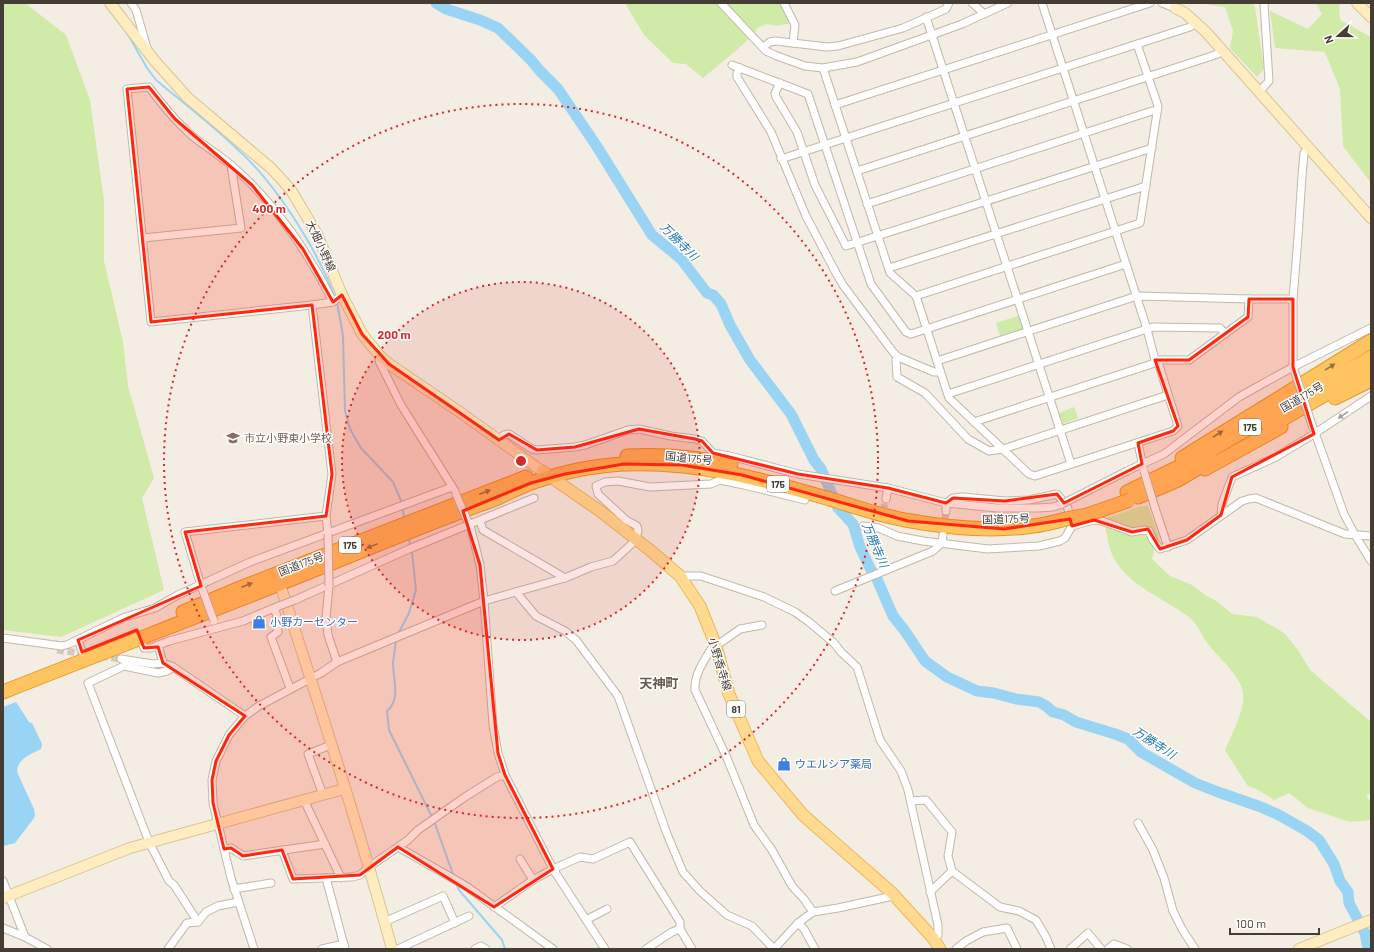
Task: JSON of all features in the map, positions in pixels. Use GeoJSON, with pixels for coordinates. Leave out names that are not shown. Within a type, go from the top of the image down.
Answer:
{"type":"FeatureCollection","features":[{"type":"Feature","properties":{"kind":"highway"},"geometry":{"type":"LineString","coordinates":[[1132,493],[1168,466],[1371,341]]}},
{"type":"Feature","properties":{"kind":"highway","name":"国道175号"},"geometry":{"type":"LineString","coordinates":[[3,692],[140,638],[487,491],[596,459],[655,454],[777,475],[908,521],[968,528],[1011,528],[1034,526],[1066,515],[1087,515],[1201,456],[1371,357]]}},
{"type":"Feature","properties":{"kind":"highway","name":"国道175号"},"geometry":{"type":"LineString","coordinates":[[1132,493],[1159,488],[1178,480],[1371,368]]}},
{"type":"Feature","properties":{"kind":"highway"},"geometry":{"type":"LineString","coordinates":[[1159,488],[1184,481],[1323,404],[1371,380]]}},
{"type":"Feature","properties":{"kind":"highway","name":"国道175号"},"geometry":{"type":"LineString","coordinates":[[3,683],[80,646],[278,579]]}},
{"type":"Feature","properties":{"kind":"main road","name":"小野香寺線"},"geometry":{"type":"LineString","coordinates":[[546,474],[600,511],[680,576],[700,606],[716,646],[729,694],[758,761],[803,815],[893,896],[933,938],[940,949]]}},
{"type":"Feature","properties":{"kind":"street","name":"大畑小野線"},"geometry":{"type":"LineString","coordinates":[[110,3],[148,52],[187,97],[272,169],[291,190],[317,234],[342,295],[362,334],[380,356],[389,364],[546,474]]}},
{"type":"Feature","properties":{"kind":"street"},"geometry":{"type":"LineString","coordinates":[[131,3],[136,10],[148,52]]}},
{"type":"Feature","properties":{"kind":"street"},"geometry":{"type":"LineString","coordinates":[[721,3],[763,47],[777,56],[805,66],[823,68],[857,62],[962,24],[1008,3]]}},
{"type":"Feature","properties":{"kind":"street"},"geometry":{"type":"LineString","coordinates":[[784,3],[795,25],[794,43]]}},
{"type":"Feature","properties":{"kind":"street"},"geometry":{"type":"LineString","coordinates":[[763,47],[770,42],[776,41],[827,47],[838,46],[903,28],[946,9],[949,3]]}},
{"type":"Feature","properties":{"kind":"street"},"geometry":{"type":"LineString","coordinates":[[972,3],[983,14]]}},
{"type":"Feature","properties":{"kind":"street"},"geometry":{"type":"LineString","coordinates":[[823,68],[888,268],[890,273],[916,296],[949,398],[1029,474],[1034,476],[1173,431],[1178,426],[1042,3]]}},
{"type":"Feature","properties":{"kind":"street"},"geometry":{"type":"LineString","coordinates":[[835,105],[1150,3]]}},
{"type":"Feature","properties":{"kind":"street"},"geometry":{"type":"LineString","coordinates":[[1162,3],[1174,5],[1206,32],[1371,218]]}},
{"type":"Feature","properties":{"kind":"street"},"geometry":{"type":"LineString","coordinates":[[1259,92],[1269,81],[1264,3]]}},
{"type":"Feature","properties":{"kind":"street"},"geometry":{"type":"LineString","coordinates":[[1357,3],[1371,17]]}},
{"type":"Feature","properties":{"kind":"street"},"geometry":{"type":"LineString","coordinates":[[926,17],[1071,464]]}},
{"type":"Feature","properties":{"kind":"street"},"geometry":{"type":"LineString","coordinates":[[781,159],[1190,27],[1196,22]]}},
{"type":"Feature","properties":{"kind":"street"},"geometry":{"type":"LineString","coordinates":[[916,296],[1140,223],[1158,106],[1137,44]]}},
{"type":"Feature","properties":{"kind":"street"},"geometry":{"type":"LineString","coordinates":[[857,170],[1215,55],[1223,51]]}},
{"type":"Feature","properties":{"kind":"street"},"geometry":{"type":"LineString","coordinates":[[732,65],[808,94],[871,284],[906,332],[911,334],[1126,264]]}},
{"type":"Feature","properties":{"kind":"street"},"geometry":{"type":"LineString","coordinates":[[740,68],[736,77],[771,132],[806,216],[843,285],[898,357],[934,372],[940,372]]}},
{"type":"Feature","properties":{"kind":"street"},"geometry":{"type":"LineString","coordinates":[[780,83],[775,93],[776,97],[796,132],[815,185],[846,246],[1152,148]]}},
{"type":"Feature","properties":{"kind":"street"},"geometry":{"type":"LineString","coordinates":[[333,302],[304,249],[269,204],[252,185],[231,165],[192,135],[175,119],[166,110],[149,87],[127,89],[151,322],[312,305],[333,302],[342,295]]}},
{"type":"Feature","properties":{"kind":"street"},"geometry":{"type":"LineString","coordinates":[[867,204],[1152,111],[1157,111]]}},
{"type":"Feature","properties":{"kind":"street"},"geometry":{"type":"LineString","coordinates":[[1309,147],[1304,153],[1293,299],[1293,367],[1344,514],[1355,536],[1371,561]]}},
{"type":"Feature","properties":{"kind":"street"},"geometry":{"type":"LineString","coordinates":[[142,238],[241,228],[231,165]]}},
{"type":"Feature","properties":{"kind":"street"},"geometry":{"type":"LineString","coordinates":[[888,268],[1146,186]]}},
{"type":"Feature","properties":{"kind":"street"},"geometry":{"type":"LineString","coordinates":[[937,361],[1137,296],[1293,299]]}},
{"type":"Feature","properties":{"kind":"street"},"geometry":{"type":"LineString","coordinates":[[974,422],[1156,361],[1189,360],[1248,317],[1249,299]]}},
{"type":"Feature","properties":{"kind":"street"},"geometry":{"type":"LineString","coordinates":[[312,305],[332,474],[326,516],[328,534],[329,586],[326,618],[328,635],[337,662]]}},
{"type":"Feature","properties":{"kind":"street"},"geometry":{"type":"LineString","coordinates":[[948,394],[1153,327],[1220,328],[1225,334]]}},
{"type":"Feature","properties":{"kind":"street"},"geometry":{"type":"LineString","coordinates":[[1066,515],[1127,471],[1143,467],[1164,454],[1239,397],[1293,367],[1371,328]]}},
{"type":"Feature","properties":{"kind":"street"},"geometry":{"type":"LineString","coordinates":[[380,356],[379,361],[401,405],[452,487],[469,523],[480,565],[493,725],[498,753],[505,775],[553,869],[605,949]]}},
{"type":"Feature","properties":{"kind":"street"},"geometry":{"type":"LineString","coordinates":[[898,357],[896,360],[897,377],[926,393],[968,439],[989,451],[1003,449],[1168,395]]}},
{"type":"Feature","properties":{"kind":"street"},"geometry":{"type":"LineString","coordinates":[[1220,515],[1222,504],[1232,477],[1276,457],[1314,431],[1371,396]]}},
{"type":"Feature","properties":{"kind":"street"},"geometry":{"type":"LineString","coordinates":[[499,440],[504,435],[510,434],[532,449],[537,450],[559,449],[585,445],[628,430],[639,430],[695,439],[702,441],[713,453],[798,474],[888,488],[946,502],[997,508],[1053,507],[1066,515],[1102,521],[1132,532],[1144,530],[1149,531],[1153,540],[1160,549],[1187,540],[1220,515],[1242,501],[1256,498],[1345,534],[1355,536],[1371,536]]}},
{"type":"Feature","properties":{"kind":"street"},"geometry":{"type":"LineString","coordinates":[[1138,443],[1143,467],[1168,547]]}},
{"type":"Feature","properties":{"kind":"street"},"geometry":{"type":"LineString","coordinates":[[254,949],[234,889],[224,849],[213,803],[212,780],[216,761],[229,735],[245,716],[259,706],[320,673],[337,662],[484,601],[565,578],[591,567],[613,561],[636,540],[639,533],[637,526],[626,520],[598,494],[596,491],[596,486],[598,484],[618,480],[650,486],[711,484],[720,480],[806,500]]}},
{"type":"Feature","properties":{"kind":"street"},"geometry":{"type":"LineString","coordinates":[[3,638],[62,646],[80,646],[125,617],[155,608],[178,595],[202,588],[250,562],[452,487]]}},
{"type":"Feature","properties":{"kind":"street"},"geometry":{"type":"LineString","coordinates":[[886,499],[888,488]]}},
{"type":"Feature","properties":{"kind":"street"},"geometry":{"type":"LineString","coordinates":[[863,526],[880,525],[897,536],[964,547],[988,549],[1038,546],[1060,541],[1065,538],[1067,506],[1057,494],[1029,500],[994,501],[963,497],[953,498],[946,502]]}},
{"type":"Feature","properties":{"kind":"street"},"geometry":{"type":"LineString","coordinates":[[140,638],[144,648],[158,645],[216,624],[244,621],[329,586],[408,549],[469,523],[480,521],[534,498]]}},
{"type":"Feature","properties":{"kind":"street"},"geometry":{"type":"LineString","coordinates":[[946,502],[946,511]]}},
{"type":"Feature","properties":{"kind":"street"},"geometry":{"type":"LineString","coordinates":[[216,624],[202,588],[185,532],[326,516]]}},
{"type":"Feature","properties":{"kind":"street"},"geometry":{"type":"LineString","coordinates":[[480,521],[483,530],[565,578]]}},
{"type":"Feature","properties":{"kind":"street"},"geometry":{"type":"LineString","coordinates":[[835,591],[933,551],[942,543],[943,535]]}},
{"type":"Feature","properties":{"kind":"street"},"geometry":{"type":"LineString","coordinates":[[680,576],[701,576],[764,597],[795,612],[834,643],[857,667],[880,740],[901,771],[910,801],[938,925],[938,935],[933,938]]}},
{"type":"Feature","properties":{"kind":"street"},"geometry":{"type":"LineString","coordinates":[[278,579],[369,867],[392,949]]}},
{"type":"Feature","properties":{"kind":"street"},"geometry":{"type":"LineString","coordinates":[[516,592],[536,616],[565,631],[576,640],[618,696],[667,834],[683,872],[700,891],[727,915],[752,926],[774,949],[798,923],[813,912],[893,896]]}},
{"type":"Feature","properties":{"kind":"street"},"geometry":{"type":"LineString","coordinates":[[276,607],[278,632],[271,637],[290,688]]}},
{"type":"Feature","properties":{"kind":"street"},"geometry":{"type":"LineString","coordinates":[[762,625],[740,629],[716,646],[713,646],[698,674],[695,684],[696,690],[727,758],[754,825],[772,850],[792,886],[813,912]]}},
{"type":"Feature","properties":{"kind":"street"},"geometry":{"type":"LineString","coordinates":[[3,638],[17,644],[57,650]]}},
{"type":"Feature","properties":{"kind":"street"},"geometry":{"type":"LineString","coordinates":[[158,645],[163,662]]}},
{"type":"Feature","properties":{"kind":"street"},"geometry":{"type":"LineString","coordinates":[[121,659],[153,664],[163,662],[174,667],[245,716]]}},
{"type":"Feature","properties":{"kind":"street"},"geometry":{"type":"LineString","coordinates":[[174,667],[167,671],[158,673],[124,666],[88,683],[149,842],[168,881],[174,885],[198,922]]}},
{"type":"Feature","properties":{"kind":"street"},"geometry":{"type":"LineString","coordinates":[[323,794],[308,754],[331,745]]}},
{"type":"Feature","properties":{"kind":"street"},"geometry":{"type":"LineString","coordinates":[[282,850],[293,880],[341,878],[360,875],[408,840],[418,830],[465,797],[497,777],[505,775]]}},
{"type":"Feature","properties":{"kind":"street"},"geometry":{"type":"LineString","coordinates":[[6,897],[130,848],[344,789]]}},
{"type":"Feature","properties":{"kind":"street"},"geometry":{"type":"LineString","coordinates":[[304,800],[341,878]]}},
{"type":"Feature","properties":{"kind":"street"},"geometry":{"type":"LineString","coordinates":[[910,801],[926,800],[952,832],[948,856],[952,871],[1000,907],[1019,911],[1036,920],[1051,949]]}},
{"type":"Feature","properties":{"kind":"street"},"geometry":{"type":"LineString","coordinates":[[1138,823],[1153,850],[1162,872],[1173,911],[1182,929],[1195,949]]}},
{"type":"Feature","properties":{"kind":"street"},"geometry":{"type":"LineString","coordinates":[[494,907],[533,880],[553,869],[580,857],[593,859],[630,842],[680,922],[680,929],[692,949]]}},
{"type":"Feature","properties":{"kind":"street"},"geometry":{"type":"LineString","coordinates":[[224,849],[231,848],[244,856],[325,844]]}},
{"type":"Feature","properties":{"kind":"street"},"geometry":{"type":"LineString","coordinates":[[398,847],[466,886],[553,949]]}},
{"type":"Feature","properties":{"kind":"street"},"geometry":{"type":"LineString","coordinates":[[520,859],[533,880]]}},
{"type":"Feature","properties":{"kind":"street"},"geometry":{"type":"LineString","coordinates":[[930,892],[952,871]]}},
{"type":"Feature","properties":{"kind":"street"},"geometry":{"type":"LineString","coordinates":[[322,949],[345,947],[326,878]]}},
{"type":"Feature","properties":{"kind":"street"},"geometry":{"type":"LineString","coordinates":[[3,881],[6,897],[25,936]]}},
{"type":"Feature","properties":{"kind":"street"},"geometry":{"type":"LineString","coordinates":[[234,889],[271,884]]}},
{"type":"Feature","properties":{"kind":"street"},"geometry":{"type":"LineString","coordinates":[[384,922],[443,896],[455,923]]}},
{"type":"Feature","properties":{"kind":"street"},"geometry":{"type":"LineString","coordinates":[[168,949],[187,924],[198,922],[206,912],[218,906],[238,902]]}},
{"type":"Feature","properties":{"kind":"street"},"geometry":{"type":"LineString","coordinates":[[586,920],[607,909]]}},
{"type":"Feature","properties":{"kind":"street"},"geometry":{"type":"LineString","coordinates":[[398,949],[469,916]]}},
{"type":"Feature","properties":{"kind":"street"},"geometry":{"type":"LineString","coordinates":[[1299,949],[1371,920]]}},
{"type":"Feature","properties":{"kind":"street"},"geometry":{"type":"LineString","coordinates":[[798,923],[804,929],[815,949]]}},
{"type":"Feature","properties":{"kind":"street"},"geometry":{"type":"LineString","coordinates":[[3,928],[25,936],[47,949]]}},
{"type":"Feature","properties":{"kind":"street"},"geometry":{"type":"LineString","coordinates":[[956,949],[966,941],[983,932],[1007,928],[1017,949]]}},
{"type":"Feature","properties":{"kind":"street"},"geometry":{"type":"LineString","coordinates":[[646,949],[672,932],[680,929]]}},
{"type":"Feature","properties":{"kind":"street"},"geometry":{"type":"LineString","coordinates":[[1070,949],[1088,933],[1101,949]]}},
{"type":"Feature","properties":{"kind":"street"},"geometry":{"type":"LineString","coordinates":[[1108,949],[1114,944],[1127,949]]}},
{"type":"Feature","properties":{"kind":"street"},"geometry":{"type":"LineString","coordinates":[[475,949],[481,946],[486,949]]}},
{"type":"Feature","properties":{"kind":"highlighted area"},"geometry":{"type":"Polygon","coordinates":[[[149,87],[175,119],[252,185],[303,249],[333,302],[342,295],[362,334],[389,364],[499,440],[509,434],[537,450],[575,447],[639,429],[695,439],[702,441],[713,453],[798,474],[888,488],[946,503],[953,498],[1005,501],[1057,494],[1064,503],[1142,464],[1138,443],[1173,431],[1178,426],[1155,360],[1189,360],[1248,317],[1249,299],[1293,299],[1293,367],[1314,434],[1232,477],[1221,515],[1187,540],[1160,549],[1148,529],[1132,532],[1094,520],[1072,526],[1070,519],[1004,529],[908,521],[742,475],[682,465],[624,464],[565,474],[531,483],[463,511],[480,565],[498,753],[505,775],[553,869],[494,907],[398,847],[360,875],[293,879],[282,850],[243,856],[231,848],[224,849],[213,803],[212,780],[216,761],[229,735],[245,716],[163,663],[158,647],[144,648],[137,630],[82,652],[78,640],[201,586],[185,532],[326,516],[332,474],[312,305],[151,322],[127,89],[149,87]]]}},
{"type":"Feature","properties":{"kind":"green space"},"geometry":{"type":"Polygon","coordinates":[[[3,3],[25,3],[66,35],[90,100],[104,201],[104,261],[123,342],[128,386],[154,478],[142,498],[164,590],[61,637],[3,630],[3,3]]]}},
{"type":"Feature","properties":{"kind":"green space"},"geometry":{"type":"Polygon","coordinates":[[[625,3],[782,3],[791,23],[777,26],[767,24],[757,28],[754,34],[738,49],[703,78],[686,64],[673,63],[644,35],[625,3]]]}},
{"type":"Feature","properties":{"kind":"green space"},"geometry":{"type":"Polygon","coordinates":[[[1197,3],[1252,3],[1255,7],[1264,69],[1257,77],[1230,48],[1233,31],[1225,7],[1197,3]]]}},
{"type":"Feature","properties":{"kind":"green space"},"geometry":{"type":"Polygon","coordinates":[[[1316,3],[1339,3],[1340,20],[1371,37],[1371,183],[1343,146],[1340,89],[1325,52],[1275,48],[1270,11],[1308,29],[1322,14],[1316,3]]]}},
{"type":"Feature","properties":{"kind":"green space"},"geometry":{"type":"Polygon","coordinates":[[[1020,315],[1025,329],[1000,336],[996,323],[1020,315]]]}},
{"type":"Feature","properties":{"kind":"green space"},"geometry":{"type":"Polygon","coordinates":[[[1074,407],[1078,418],[1063,424],[1059,413],[1074,407]]]}},
{"type":"Feature","properties":{"kind":"green space"},"geometry":{"type":"Polygon","coordinates":[[[1141,506],[1148,506],[1159,536],[1152,559],[1170,576],[1192,585],[1205,595],[1218,602],[1232,614],[1257,617],[1284,633],[1298,650],[1310,670],[1371,722],[1371,792],[1366,796],[1371,802],[1371,820],[1350,822],[1308,808],[1289,793],[1274,800],[1247,785],[1225,750],[1240,714],[1243,700],[1241,687],[1234,673],[1208,644],[1197,626],[1189,617],[1131,579],[1116,562],[1111,552],[1104,519],[1141,506]]]}},
{"type":"Feature","properties":{"kind":"water"},"geometry":{"type":"Polygon","coordinates":[[[16,702],[29,722],[32,723],[42,744],[41,749],[22,760],[19,764],[17,772],[34,809],[34,818],[15,843],[3,846],[3,707],[16,702]]]}},
{"type":"Feature","properties":{"kind":"waterway","name":"万勝寺川"},"geometry":{"type":"LineString","coordinates":[[436,3],[446,9],[480,20],[498,28],[531,60],[558,89],[596,145],[652,235],[681,259],[707,293],[713,295],[721,304],[730,325],[750,360],[791,414],[814,460],[821,469],[838,508],[853,524],[860,547],[877,579],[893,616],[925,661],[947,677],[977,691],[1039,702],[1053,712],[1064,715],[1076,722],[1128,739],[1141,752],[1195,783],[1261,807],[1279,815],[1307,831],[1319,840],[1334,864],[1340,881],[1348,892],[1349,903],[1365,933],[1369,949]]}},
{"type":"Feature","properties":{"kind":"waterway"},"geometry":{"type":"LineString","coordinates":[[126,31],[147,68],[156,80],[206,121],[247,158],[278,194],[312,248],[335,298]]}},
{"type":"Feature","properties":{"kind":"waterway"},"geometry":{"type":"LineString","coordinates":[[337,302],[343,336],[345,411],[350,429],[361,448],[393,482],[402,503]]}},
{"type":"Feature","properties":{"kind":"waterway"},"geometry":{"type":"LineString","coordinates":[[403,511],[404,517]]}},
{"type":"Feature","properties":{"kind":"waterway"},"geometry":{"type":"LineString","coordinates":[[409,538],[410,545]]}},
{"type":"Feature","properties":{"kind":"waterway"},"geometry":{"type":"LineString","coordinates":[[397,636],[409,613],[416,590],[412,552]]}},
{"type":"Feature","properties":{"kind":"waterway"},"geometry":{"type":"LineString","coordinates":[[396,640],[393,663],[395,695],[394,701],[387,711],[389,730],[432,817]]}},
{"type":"Feature","properties":{"kind":"waterway"},"geometry":{"type":"LineString","coordinates":[[434,821],[454,877]]}},
{"type":"Feature","properties":{"kind":"waterway"},"geometry":{"type":"LineString","coordinates":[[456,883],[459,890],[502,940],[505,949]]}},
{"type":"Feature","properties":{"kind":"tunnel"},"geometry":{"type":"LineString","coordinates":[[881,521],[886,499]]}},
{"type":"Feature","properties":{"kind":"tunnel"},"geometry":{"type":"LineString","coordinates":[[944,529],[946,511]]}},
{"type":"Feature","properties":{"kind":"tunnel"},"geometry":{"type":"LineString","coordinates":[[57,650],[87,654]]}},
{"type":"Feature","properties":{"kind":"tunnel"},"geometry":{"type":"LineString","coordinates":[[101,656],[121,659]]}},
{"type":"Feature","properties":{"kind":"place","name":"市立小野東小学校"},"geometry":{"type":"Point","coordinates":[233,438]}},
{"type":"Feature","properties":{"kind":"place","name":"小野カーセンター"},"geometry":{"type":"Point","coordinates":[259,622]}},
{"type":"Feature","properties":{"kind":"place","name":"ウエルシア薬局"},"geometry":{"type":"Point","coordinates":[784,764]}},
{"type":"Feature","properties":{"kind":"district","name":"天神町"},"geometry":{"type":"Point","coordinates":[659,683]}}]}
